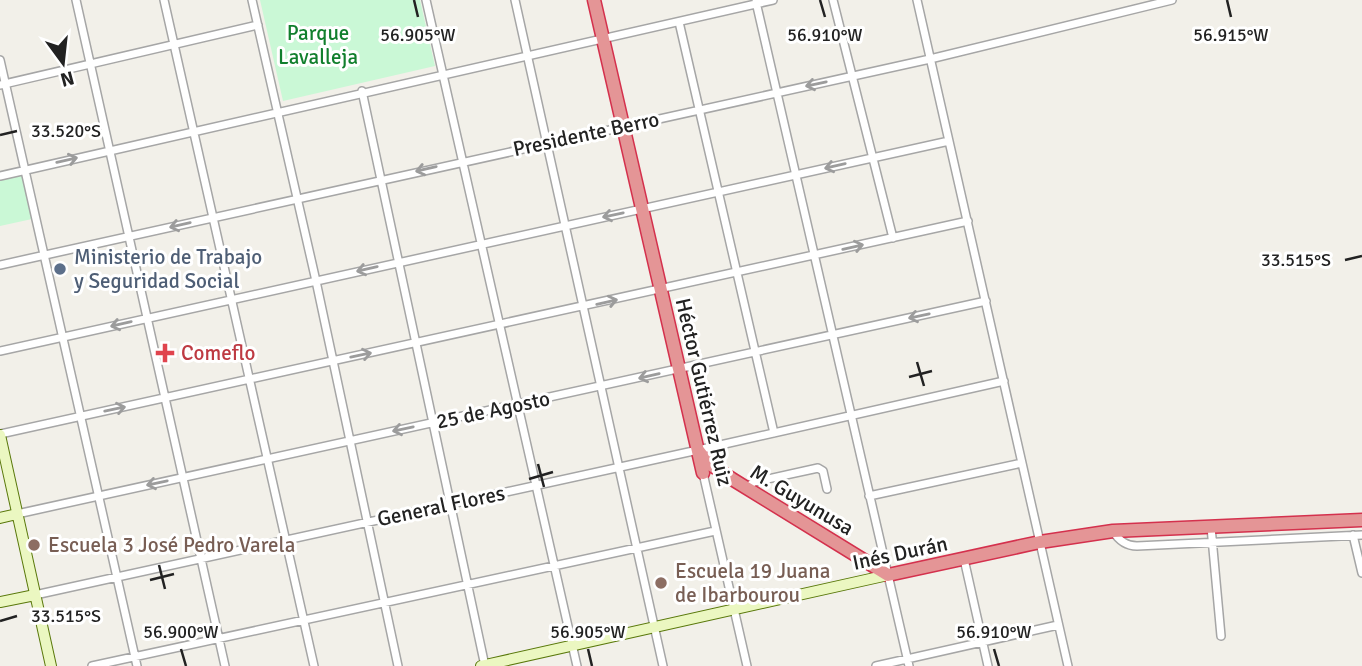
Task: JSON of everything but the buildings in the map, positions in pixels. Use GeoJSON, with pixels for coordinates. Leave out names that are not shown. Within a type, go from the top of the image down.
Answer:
{"type":"FeatureCollection","features":[{"type":"Feature","properties":{"kind":"highway","name":"Héctor Gutiérrez Ruiz"},"geometry":{"type":"LineString","coordinates":[[594,0],[698,450]]}},
{"type":"Feature","properties":{"kind":"highway","name":"M. Guyunusa"},"geometry":{"type":"LineString","coordinates":[[698,450],[709,471],[747,487],[888,575]]}},
{"type":"Feature","properties":{"kind":"highway","name":"Inés Durán"},"geometry":{"type":"LineString","coordinates":[[888,575],[1040,542],[1113,531],[1362,520]]}},
{"type":"Feature","properties":{"kind":"street"},"geometry":{"type":"LineString","coordinates":[[76,0],[225,666]]}},
{"type":"Feature","properties":{"kind":"street"},"geometry":{"type":"LineString","coordinates":[[164,0],[314,666]]}},
{"type":"Feature","properties":{"kind":"street"},"geometry":{"type":"LineString","coordinates":[[252,0],[298,198],[398,666]]}},
{"type":"Feature","properties":{"kind":"street"},"geometry":{"type":"LineString","coordinates":[[426,0],[577,666]]}},
{"type":"Feature","properties":{"kind":"street"},"geometry":{"type":"LineString","coordinates":[[515,0],[663,666]]}},
{"type":"Feature","properties":{"kind":"street"},"geometry":{"type":"LineString","coordinates":[[0,176],[362,91],[773,0]]}},
{"type":"Feature","properties":{"kind":"street"},"geometry":{"type":"LineString","coordinates":[[833,0],[892,238]]}},
{"type":"Feature","properties":{"kind":"street"},"geometry":{"type":"LineString","coordinates":[[917,0],[1068,666]]}},
{"type":"Feature","properties":{"kind":"street","name":"Presidente Berro"},"geometry":{"type":"LineString","coordinates":[[0,265],[930,59],[1172,0]]}},
{"type":"Feature","properties":{"kind":"street"},"geometry":{"type":"LineString","coordinates":[[756,2],[908,663]]}},
{"type":"Feature","properties":{"kind":"street"},"geometry":{"type":"LineString","coordinates":[[679,22],[774,433]]}},
{"type":"Feature","properties":{"kind":"street"},"geometry":{"type":"LineString","coordinates":[[3,84],[258,25]]}},
{"type":"Feature","properties":{"kind":"street"},"geometry":{"type":"LineString","coordinates":[[0,60],[3,84],[46,255],[137,666]]}},
{"type":"Feature","properties":{"kind":"street"},"geometry":{"type":"LineString","coordinates":[[362,91],[469,584],[484,666]]}},
{"type":"Feature","properties":{"kind":"street"},"geometry":{"type":"LineString","coordinates":[[0,351],[950,141]]}},
{"type":"Feature","properties":{"kind":"street"},"geometry":{"type":"LineString","coordinates":[[51,666],[0,435],[968,221]]}},
{"type":"Feature","properties":{"kind":"street","name":"25 de Agosto"},"geometry":{"type":"LineString","coordinates":[[0,518],[986,301]]}},
{"type":"Feature","properties":{"kind":"street","name":"General Flores"},"geometry":{"type":"LineString","coordinates":[[0,602],[1004,381]]}},
{"type":"Feature","properties":{"kind":"street"},"geometry":{"type":"LineString","coordinates":[[869,496],[1022,463]]}},
{"type":"Feature","properties":{"kind":"street"},"geometry":{"type":"LineString","coordinates":[[747,487],[754,482],[818,468],[823,471],[827,489]]}},
{"type":"Feature","properties":{"kind":"street","name":"Héctor Gutiérrez Ruiz"},"geometry":{"type":"LineString","coordinates":[[709,471],[716,531],[747,666]]}},
{"type":"Feature","properties":{"kind":"street"},"geometry":{"type":"LineString","coordinates":[[1211,527],[1221,636]]}},
{"type":"Feature","properties":{"kind":"street"},"geometry":{"type":"LineString","coordinates":[[93,666],[716,531]]}},
{"type":"Feature","properties":{"kind":"street"},"geometry":{"type":"LineString","coordinates":[[1113,531],[1117,538],[1130,546],[1358,535],[1362,573]]}},
{"type":"Feature","properties":{"kind":"street"},"geometry":{"type":"LineString","coordinates":[[964,559],[988,666]]}},
{"type":"Feature","properties":{"kind":"street","name":"Inés Durán"},"geometry":{"type":"LineString","coordinates":[[484,666],[888,575]]}},
{"type":"Feature","properties":{"kind":"street"},"geometry":{"type":"LineString","coordinates":[[876,666],[908,663],[982,641],[1058,625]]}},
{"type":"Feature","properties":{"kind":"green space","name":"Parque Lavalleja"},"geometry":{"type":"Polygon","coordinates":[[[260,0],[420,0],[435,66],[283,101],[260,0]]]}},
{"type":"Feature","properties":{"kind":"green space"},"geometry":{"type":"Polygon","coordinates":[[[22,173],[32,219],[0,226],[0,178],[22,173]]]}},
{"type":"Feature","properties":{"kind":"place","name":"Ministerio de Trabajo y Seguridad Social"},"geometry":{"type":"Point","coordinates":[60,269]}},
{"type":"Feature","properties":{"kind":"place","name":"Comeflo"},"geometry":{"type":"Point","coordinates":[165,353]}},
{"type":"Feature","properties":{"kind":"place","name":"Escuela 3 José Pedro Varela"},"geometry":{"type":"Point","coordinates":[34,545]}},
{"type":"Feature","properties":{"kind":"place","name":"Escuela 19 Juana de Ibarbourou"},"geometry":{"type":"Point","coordinates":[661,583]}}]}
